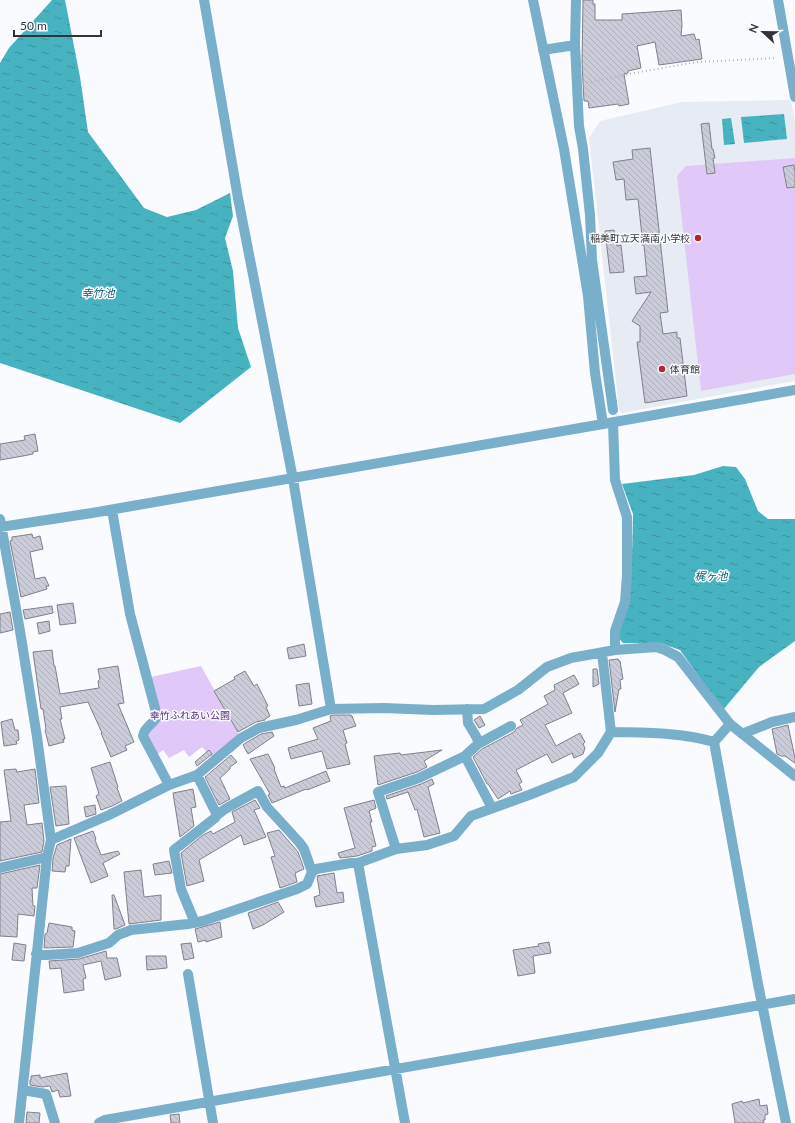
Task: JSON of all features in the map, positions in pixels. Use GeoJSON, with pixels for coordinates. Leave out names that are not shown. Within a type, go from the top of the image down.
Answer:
{"type":"FeatureCollection","features":[{"type":"Feature","properties":{"kind":"street"},"geometry":{"type":"LineString","coordinates":[[204,0],[238,198],[292,479],[331,709]]}},
{"type":"Feature","properties":{"kind":"street"},"geometry":{"type":"LineString","coordinates":[[532,0],[564,149],[587,288],[595,373],[603,424]]}},
{"type":"Feature","properties":{"kind":"street"},"geometry":{"type":"LineString","coordinates":[[576,0],[575,46],[579,126],[590,215],[592,260],[613,410]]}},
{"type":"Feature","properties":{"kind":"street"},"geometry":{"type":"LineString","coordinates":[[778,0],[792,56],[795,97]]}},
{"type":"Feature","properties":{"kind":"street"},"geometry":{"type":"LineString","coordinates":[[543,50],[575,46]]}},
{"type":"Feature","properties":{"kind":"street"},"geometry":{"type":"LineString","coordinates":[[19,1123],[36,954],[47,857],[51,840],[22,638],[0,524],[112,510],[795,390]]}},
{"type":"Feature","properties":{"kind":"street"},"geometry":{"type":"LineString","coordinates":[[613,423],[615,480],[627,517],[627,576],[625,602],[615,631],[615,650]]}},
{"type":"Feature","properties":{"kind":"street"},"geometry":{"type":"LineString","coordinates":[[112,510],[130,614],[157,716],[144,732],[143,736],[169,785]]}},
{"type":"Feature","properties":{"kind":"street"},"geometry":{"type":"LineString","coordinates":[[51,840],[109,815],[169,785],[197,775],[242,738],[259,728],[296,720],[331,709],[484,709],[518,690],[547,667],[571,658],[615,650],[656,647],[678,657],[730,724],[795,776]]}},
{"type":"Feature","properties":{"kind":"street"},"geometry":{"type":"LineString","coordinates":[[36,954],[47,955],[78,953],[109,943],[118,935],[131,930],[195,923],[307,884],[312,872],[316,869],[358,862],[396,849],[427,845],[454,836],[471,816],[574,777],[598,753],[610,732],[602,653]]}},
{"type":"Feature","properties":{"kind":"street"},"geometry":{"type":"LineString","coordinates":[[467,709],[468,723],[478,744]]}},
{"type":"Feature","properties":{"kind":"street"},"geometry":{"type":"LineString","coordinates":[[742,734],[772,722],[795,717]]}},
{"type":"Feature","properties":{"kind":"street"},"geometry":{"type":"LineString","coordinates":[[714,742],[730,724]]}},
{"type":"Feature","properties":{"kind":"street"},"geometry":{"type":"LineString","coordinates":[[396,849],[378,792],[419,778],[465,756],[478,744],[511,726]]}},
{"type":"Feature","properties":{"kind":"street"},"geometry":{"type":"LineString","coordinates":[[610,732],[668,733],[714,742]]}},
{"type":"Feature","properties":{"kind":"street"},"geometry":{"type":"LineString","coordinates":[[714,742],[762,1005],[786,1123]]}},
{"type":"Feature","properties":{"kind":"street"},"geometry":{"type":"LineString","coordinates":[[465,756],[492,808]]}},
{"type":"Feature","properties":{"kind":"street"},"geometry":{"type":"LineString","coordinates":[[197,775],[217,815]]}},
{"type":"Feature","properties":{"kind":"street"},"geometry":{"type":"LineString","coordinates":[[195,923],[182,888],[174,850],[215,818],[224,809],[258,791],[267,806],[304,849],[312,872]]}},
{"type":"Feature","properties":{"kind":"street"},"geometry":{"type":"LineString","coordinates":[[0,868],[47,857]]}},
{"type":"Feature","properties":{"kind":"street"},"geometry":{"type":"LineString","coordinates":[[358,862],[405,1123]]}},
{"type":"Feature","properties":{"kind":"street"},"geometry":{"type":"LineString","coordinates":[[188,974],[213,1123]]}},
{"type":"Feature","properties":{"kind":"street"},"geometry":{"type":"LineString","coordinates":[[99,1123],[105,1120],[209,1101],[395,1070],[795,999]]}},
{"type":"Feature","properties":{"kind":"street"},"geometry":{"type":"LineString","coordinates":[[23,1090],[46,1094],[55,1123]]}},
{"type":"Feature","properties":{"kind":"path"},"geometry":{"type":"LineString","coordinates":[[577,85],[697,62],[775,59],[792,56]]}},
{"type":"Feature","properties":{"kind":"shaded area","name":"稲美町立天満南小学校"},"geometry":{"type":"Polygon","coordinates":[[[791,100],[795,123],[795,381],[622,413],[619,410],[589,138],[600,121],[682,102],[791,100]]]}},
{"type":"Feature","properties":{"kind":"green space"},"geometry":{"type":"Polygon","coordinates":[[[795,158],[795,374],[701,391],[677,176],[686,166],[795,158]]]}},
{"type":"Feature","properties":{"kind":"green space","name":"幸竹ふれあい公園"},"geometry":{"type":"Polygon","coordinates":[[[201,666],[241,738],[215,760],[202,747],[189,757],[184,750],[169,758],[163,750],[154,757],[143,732],[157,716],[146,678],[201,666]]]}},
{"type":"Feature","properties":{"kind":"water","name":"幸竹池"},"geometry":{"type":"Polygon","coordinates":[[[52,0],[65,0],[80,77],[88,132],[144,208],[167,217],[196,210],[230,193],[233,216],[225,238],[233,271],[238,328],[251,367],[180,423],[0,363],[0,63],[9,48],[52,0]]]}},
{"type":"Feature","properties":{"kind":"water"},"geometry":{"type":"Polygon","coordinates":[[[784,114],[787,139],[744,143],[741,117],[784,114]]]}},
{"type":"Feature","properties":{"kind":"water"},"geometry":{"type":"Polygon","coordinates":[[[731,118],[735,144],[724,145],[722,119],[731,118]]]}},
{"type":"Feature","properties":{"kind":"water","name":"梶ヶ池"},"geometry":{"type":"Polygon","coordinates":[[[723,466],[736,467],[745,479],[758,511],[768,519],[795,519],[795,641],[759,667],[723,710],[680,650],[660,643],[623,643],[618,637],[627,607],[632,556],[633,514],[622,484],[694,475],[723,466]]]}},
{"type":"Feature","properties":{"kind":"building"},"geometry":{"type":"Polygon","coordinates":[[[583,0],[593,0],[593,4],[595,4],[595,20],[622,20],[622,14],[681,10],[681,36],[694,34],[696,40],[699,39],[702,59],[659,65],[655,42],[637,46],[641,68],[628,71],[628,73],[624,74],[629,104],[589,108],[588,101],[584,101],[582,63],[583,0]]]}},
{"type":"Feature","properties":{"kind":"building"},"geometry":{"type":"Polygon","coordinates":[[[709,123],[712,149],[715,158],[713,158],[715,173],[707,174],[701,124],[709,123]]]}},
{"type":"Feature","properties":{"kind":"building"},"geometry":{"type":"Polygon","coordinates":[[[650,148],[668,312],[660,313],[663,334],[677,332],[677,338],[680,338],[687,396],[645,403],[637,342],[640,342],[640,326],[632,321],[651,292],[636,294],[634,277],[647,276],[644,245],[642,245],[638,199],[626,200],[624,179],[616,180],[613,162],[633,159],[632,150],[650,148]]]}},
{"type":"Feature","properties":{"kind":"building"},"geometry":{"type":"Polygon","coordinates":[[[794,165],[795,187],[787,188],[783,167],[794,165]]]}},
{"type":"Feature","properties":{"kind":"building"},"geometry":{"type":"Polygon","coordinates":[[[614,230],[617,246],[621,245],[624,272],[610,273],[605,231],[614,230]]]}},
{"type":"Feature","properties":{"kind":"building"},"geometry":{"type":"Polygon","coordinates":[[[35,434],[38,451],[33,452],[33,454],[0,460],[0,444],[25,440],[24,436],[35,434]]]}},
{"type":"Feature","properties":{"kind":"building"},"geometry":{"type":"Polygon","coordinates":[[[32,534],[33,538],[40,536],[43,549],[30,552],[35,579],[45,577],[49,586],[46,586],[47,589],[21,597],[10,541],[12,540],[12,537],[32,534]]]}},
{"type":"Feature","properties":{"kind":"building"},"geometry":{"type":"Polygon","coordinates":[[[73,603],[76,623],[60,625],[57,605],[73,603]]]}},
{"type":"Feature","properties":{"kind":"building"},"geometry":{"type":"Polygon","coordinates":[[[52,606],[53,613],[25,619],[23,610],[52,606]]]}},
{"type":"Feature","properties":{"kind":"building"},"geometry":{"type":"Polygon","coordinates":[[[10,612],[13,630],[0,633],[0,614],[10,612]]]}},
{"type":"Feature","properties":{"kind":"building"},"geometry":{"type":"Polygon","coordinates":[[[49,621],[50,631],[39,634],[37,623],[49,621]]]}},
{"type":"Feature","properties":{"kind":"building"},"geometry":{"type":"Polygon","coordinates":[[[304,644],[306,656],[289,659],[287,648],[304,644]]]}},
{"type":"Feature","properties":{"kind":"building"},"geometry":{"type":"Polygon","coordinates":[[[52,650],[60,694],[99,688],[98,681],[100,679],[98,669],[118,666],[124,703],[118,704],[134,742],[125,746],[127,750],[111,757],[88,702],[60,707],[62,719],[60,719],[65,739],[63,739],[64,742],[49,746],[45,730],[43,709],[41,709],[33,652],[52,650]]]}},
{"type":"Feature","properties":{"kind":"building"},"geometry":{"type":"Polygon","coordinates":[[[618,659],[620,661],[623,679],[620,680],[621,689],[619,689],[615,712],[609,660],[618,659]]]}},
{"type":"Feature","properties":{"kind":"building"},"geometry":{"type":"Polygon","coordinates":[[[593,669],[597,669],[599,684],[593,687],[593,669]]]}},
{"type":"Feature","properties":{"kind":"building"},"geometry":{"type":"Polygon","coordinates":[[[245,671],[254,686],[257,684],[268,706],[266,707],[270,716],[265,720],[256,722],[238,732],[214,691],[235,679],[234,677],[245,671]]]}},
{"type":"Feature","properties":{"kind":"building"},"geometry":{"type":"Polygon","coordinates":[[[574,675],[579,684],[563,693],[572,713],[545,725],[556,746],[580,733],[585,742],[583,744],[585,748],[583,754],[574,758],[572,753],[552,763],[547,754],[516,770],[522,782],[519,784],[522,790],[511,794],[510,791],[498,799],[487,784],[473,757],[482,749],[514,732],[517,728],[523,725],[520,720],[548,704],[544,696],[555,690],[554,685],[574,675]]]}},
{"type":"Feature","properties":{"kind":"building"},"geometry":{"type":"Polygon","coordinates":[[[309,683],[312,704],[299,706],[296,685],[309,683]]]}},
{"type":"Feature","properties":{"kind":"building"},"geometry":{"type":"Polygon","coordinates":[[[351,715],[356,726],[343,730],[347,743],[345,744],[350,764],[327,769],[322,751],[291,759],[288,748],[318,739],[313,728],[331,721],[330,716],[351,715]]]}},
{"type":"Feature","properties":{"kind":"building"},"geometry":{"type":"Polygon","coordinates":[[[480,716],[485,725],[479,728],[474,720],[480,716]]]}},
{"type":"Feature","properties":{"kind":"building"},"geometry":{"type":"Polygon","coordinates":[[[12,719],[15,730],[18,730],[19,740],[16,741],[17,744],[4,746],[1,722],[12,719]]]}},
{"type":"Feature","properties":{"kind":"building"},"geometry":{"type":"Polygon","coordinates":[[[788,725],[795,763],[785,756],[777,754],[772,729],[788,725]]]}},
{"type":"Feature","properties":{"kind":"building"},"geometry":{"type":"Polygon","coordinates":[[[272,732],[274,736],[248,754],[243,745],[244,744],[261,734],[272,732]]]}},
{"type":"Feature","properties":{"kind":"building"},"geometry":{"type":"Polygon","coordinates":[[[209,750],[212,754],[197,766],[195,762],[209,750]]]}},
{"type":"Feature","properties":{"kind":"building"},"geometry":{"type":"Polygon","coordinates":[[[442,750],[424,761],[427,767],[417,772],[378,785],[374,756],[400,753],[401,755],[442,750]]]}},
{"type":"Feature","properties":{"kind":"building"},"geometry":{"type":"Polygon","coordinates":[[[268,754],[275,768],[274,769],[281,787],[284,786],[285,788],[326,771],[330,781],[272,803],[268,795],[270,794],[250,759],[268,754]]]}},
{"type":"Feature","properties":{"kind":"building"},"geometry":{"type":"Polygon","coordinates":[[[231,755],[237,762],[220,778],[230,799],[219,805],[205,777],[231,755]]]}},
{"type":"Feature","properties":{"kind":"building"},"geometry":{"type":"Polygon","coordinates":[[[110,762],[122,801],[101,810],[96,796],[99,794],[91,768],[110,762]]]}},
{"type":"Feature","properties":{"kind":"building"},"geometry":{"type":"Polygon","coordinates":[[[16,769],[17,772],[35,769],[39,803],[24,805],[27,825],[42,823],[44,841],[42,852],[0,861],[0,822],[11,821],[4,770],[16,769]]]}},
{"type":"Feature","properties":{"kind":"building"},"geometry":{"type":"Polygon","coordinates":[[[432,779],[434,784],[428,787],[440,833],[424,837],[417,809],[415,810],[408,792],[387,799],[386,796],[432,779]]]}},
{"type":"Feature","properties":{"kind":"building"},"geometry":{"type":"Polygon","coordinates":[[[66,786],[69,824],[56,826],[50,787],[66,786]]]}},
{"type":"Feature","properties":{"kind":"building"},"geometry":{"type":"Polygon","coordinates":[[[193,789],[196,807],[191,808],[194,826],[180,837],[173,793],[193,789]]]}},
{"type":"Feature","properties":{"kind":"building"},"geometry":{"type":"Polygon","coordinates":[[[255,800],[260,808],[254,810],[266,837],[244,845],[241,835],[199,860],[204,881],[187,886],[181,853],[203,835],[211,831],[213,834],[235,822],[232,812],[255,800]]]}},
{"type":"Feature","properties":{"kind":"building"},"geometry":{"type":"Polygon","coordinates":[[[374,800],[376,808],[369,811],[376,846],[372,847],[372,851],[357,856],[340,858],[338,853],[355,848],[344,808],[374,800]]]}},
{"type":"Feature","properties":{"kind":"building"},"geometry":{"type":"Polygon","coordinates":[[[95,805],[96,814],[86,817],[84,807],[95,805]]]}},
{"type":"Feature","properties":{"kind":"building"},"geometry":{"type":"Polygon","coordinates":[[[279,830],[298,852],[304,869],[295,873],[297,882],[280,888],[271,857],[275,856],[267,833],[279,830]]]}},
{"type":"Feature","properties":{"kind":"building"},"geometry":{"type":"Polygon","coordinates":[[[93,831],[101,855],[118,851],[120,854],[103,863],[108,876],[91,883],[74,838],[93,831]]]}},
{"type":"Feature","properties":{"kind":"building"},"geometry":{"type":"Polygon","coordinates":[[[71,839],[69,866],[66,866],[65,872],[52,871],[53,858],[57,845],[71,839]]]}},
{"type":"Feature","properties":{"kind":"building"},"geometry":{"type":"Polygon","coordinates":[[[169,861],[172,873],[155,875],[153,864],[169,861]]]}},
{"type":"Feature","properties":{"kind":"building"},"geometry":{"type":"Polygon","coordinates":[[[40,865],[37,888],[32,888],[33,906],[35,906],[34,916],[18,914],[17,937],[0,936],[0,874],[40,865]]]}},
{"type":"Feature","properties":{"kind":"building"},"geometry":{"type":"Polygon","coordinates":[[[141,870],[144,897],[161,895],[161,920],[129,924],[124,872],[141,870]]]}},
{"type":"Feature","properties":{"kind":"building"},"geometry":{"type":"Polygon","coordinates":[[[334,873],[337,893],[343,892],[344,902],[316,907],[314,897],[320,895],[317,876],[334,873]]]}},
{"type":"Feature","properties":{"kind":"building"},"geometry":{"type":"Polygon","coordinates":[[[112,895],[114,895],[125,925],[116,929],[114,929],[112,895]]]}},
{"type":"Feature","properties":{"kind":"building"},"geometry":{"type":"Polygon","coordinates":[[[278,902],[284,912],[263,925],[253,929],[248,913],[278,902]]]}},
{"type":"Feature","properties":{"kind":"building"},"geometry":{"type":"Polygon","coordinates":[[[220,922],[222,937],[206,942],[206,940],[198,942],[195,929],[220,922]]]}},
{"type":"Feature","properties":{"kind":"building"},"geometry":{"type":"Polygon","coordinates":[[[49,923],[72,927],[72,930],[75,931],[73,947],[44,948],[45,934],[47,933],[49,923]]]}},
{"type":"Feature","properties":{"kind":"building"},"geometry":{"type":"Polygon","coordinates":[[[549,942],[551,953],[533,956],[535,973],[518,976],[513,950],[539,946],[538,944],[549,942]]]}},
{"type":"Feature","properties":{"kind":"building"},"geometry":{"type":"Polygon","coordinates":[[[14,943],[26,945],[24,961],[12,960],[14,943]]]}},
{"type":"Feature","properties":{"kind":"building"},"geometry":{"type":"Polygon","coordinates":[[[191,943],[194,958],[184,960],[181,944],[191,943]]]}},
{"type":"Feature","properties":{"kind":"building"},"geometry":{"type":"Polygon","coordinates":[[[106,951],[107,958],[117,958],[121,976],[105,980],[101,961],[83,965],[86,978],[83,979],[84,990],[64,993],[61,968],[50,969],[49,961],[79,959],[106,951]]]}},
{"type":"Feature","properties":{"kind":"building"},"geometry":{"type":"Polygon","coordinates":[[[146,956],[166,956],[167,968],[147,970],[146,956]]]}},
{"type":"Feature","properties":{"kind":"building"},"geometry":{"type":"Polygon","coordinates":[[[67,1073],[71,1096],[60,1097],[58,1090],[52,1092],[50,1086],[42,1087],[30,1085],[31,1076],[40,1075],[40,1078],[67,1073]]]}},
{"type":"Feature","properties":{"kind":"building"},"geometry":{"type":"Polygon","coordinates":[[[759,1099],[760,1106],[767,1105],[768,1114],[765,1115],[765,1120],[763,1120],[764,1123],[735,1123],[732,1104],[759,1099]]]}},
{"type":"Feature","properties":{"kind":"building"},"geometry":{"type":"Polygon","coordinates":[[[27,1112],[40,1113],[39,1123],[26,1123],[27,1112]]]}},
{"type":"Feature","properties":{"kind":"building"},"geometry":{"type":"Polygon","coordinates":[[[179,1114],[180,1123],[171,1123],[170,1115],[179,1114]]]}},
{"type":"Feature","properties":{"kind":"place","name":"稲美町立天満南小学校"},"geometry":{"type":"Point","coordinates":[698,238]}},
{"type":"Feature","properties":{"kind":"place","name":"体育館"},"geometry":{"type":"Point","coordinates":[662,369]}}]}
